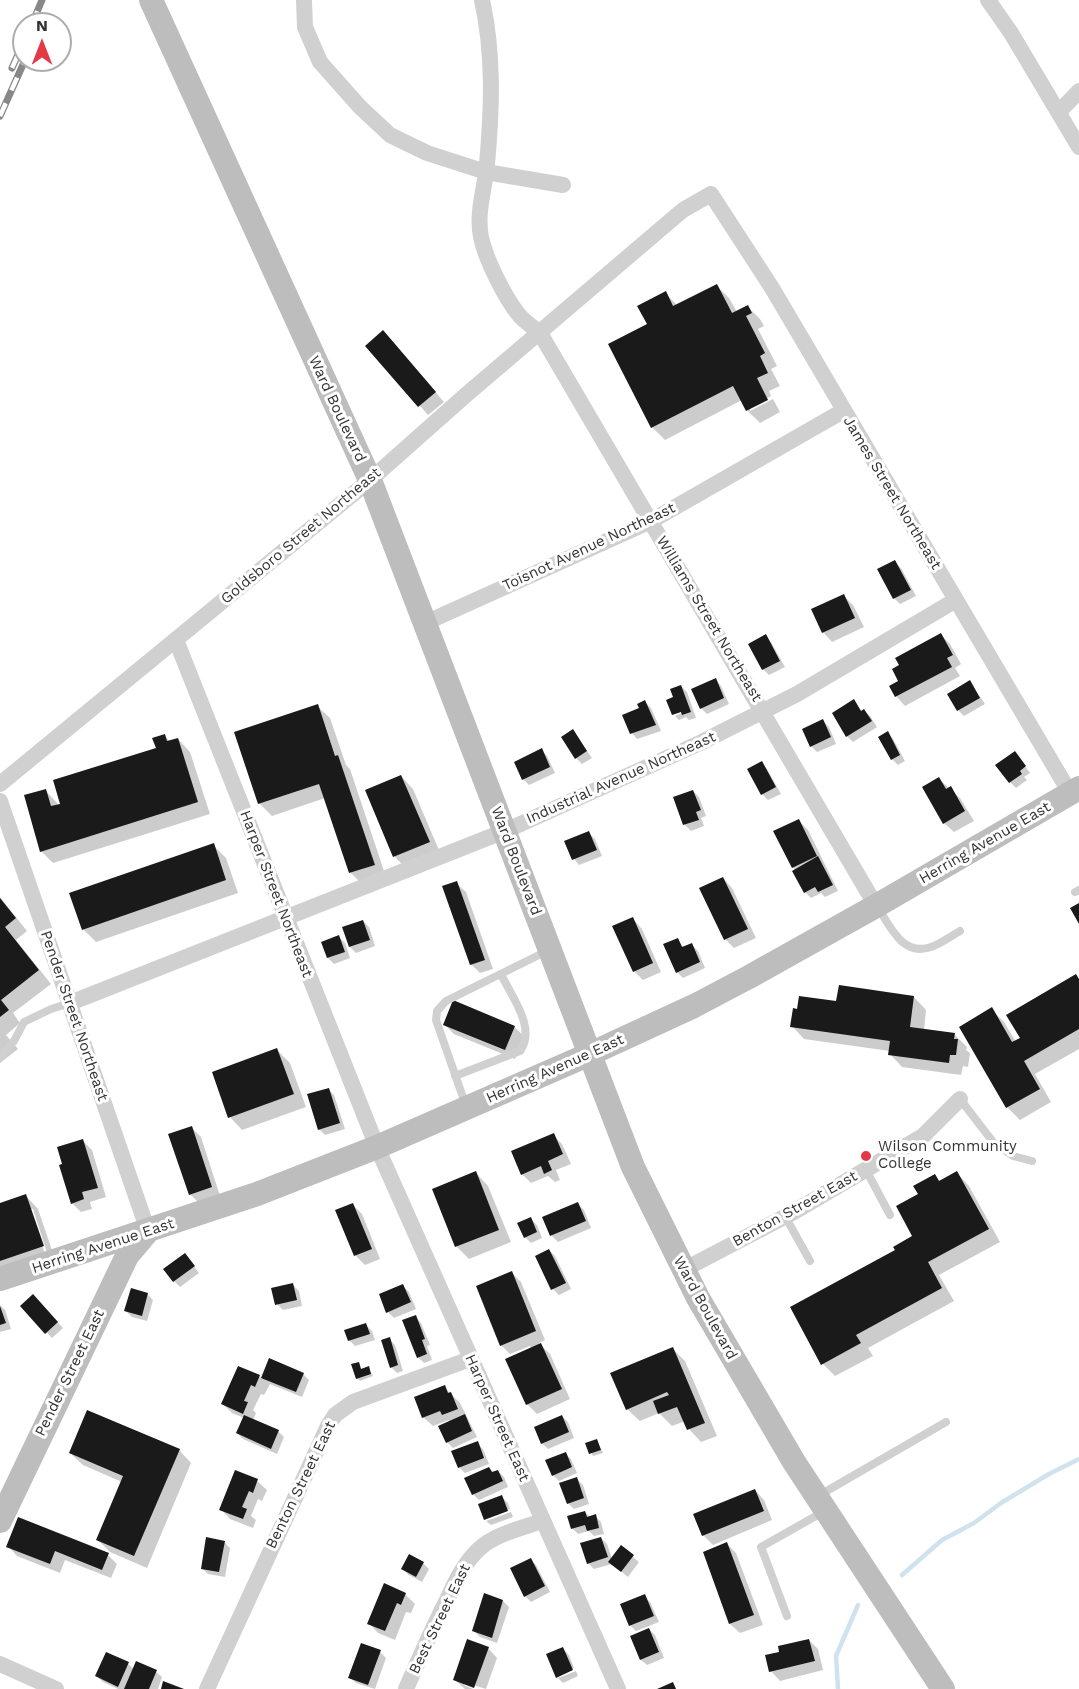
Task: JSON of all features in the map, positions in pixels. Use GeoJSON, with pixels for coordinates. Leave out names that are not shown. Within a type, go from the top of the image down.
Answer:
{"type":"FeatureCollection","features":[{"type":"Feature","properties":{"kind":"main road","name":"Ward Boulevard"},"geometry":{"type":"LineString","coordinates":[[151,0],[370,480],[633,1167],[683,1270],[752,1390],[821,1503],[943,1689]]}},
{"type":"Feature","properties":{"kind":"main road","name":"Herring Avenue East"},"geometry":{"type":"LineString","coordinates":[[0,1280],[257,1194],[377,1147],[590,1054],[694,1006],[1074,793]]}},
{"type":"Feature","properties":{"kind":"main road","name":"Pender Street East"},"geometry":{"type":"LineString","coordinates":[[0,1521],[127,1256],[148,1231]]}},
{"type":"Feature","properties":{"kind":"street"},"geometry":{"type":"LineString","coordinates":[[304,0],[305,27],[320,62],[360,107],[390,135],[427,153],[486,172],[563,185]]}},
{"type":"Feature","properties":{"kind":"street","name":"Williams Street Northeast"},"geometry":{"type":"LineString","coordinates":[[482,0],[488,24],[491,117],[486,172],[480,202],[481,237],[492,269],[519,315],[540,333],[876,906]]}},
{"type":"Feature","properties":{"kind":"street"},"geometry":{"type":"LineString","coordinates":[[988,0],[1011,33],[1079,147]]}},
{"type":"Feature","properties":{"kind":"street"},"geometry":{"type":"LineString","coordinates":[[1059,112],[1079,91]]}},
{"type":"Feature","properties":{"kind":"street","name":"Goldsboro Street Northeast"},"geometry":{"type":"LineString","coordinates":[[0,784],[370,480],[683,210],[711,194]]}},
{"type":"Feature","properties":{"kind":"street","name":"James Street Northeast"},"geometry":{"type":"LineString","coordinates":[[711,194],[772,288],[956,600],[1074,793]]}},
{"type":"Feature","properties":{"kind":"street","name":"Toisnot Avenue Northeast"},"geometry":{"type":"LineString","coordinates":[[425,623],[651,521],[843,411]]}},
{"type":"Feature","properties":{"kind":"street","name":"Industrial Avenue Northeast"},"geometry":{"type":"LineString","coordinates":[[70,1003],[505,831],[764,712],[956,600]]}},
{"type":"Feature","properties":{"kind":"street","name":"Harper Street Northeast"},"geometry":{"type":"LineString","coordinates":[[176,640],[377,1147]]}},
{"type":"Feature","properties":{"kind":"street","name":"Pender Street Northeast"},"geometry":{"type":"LineString","coordinates":[[0,801],[148,1231]]}},
{"type":"Feature","properties":{"kind":"street","name":"Benton Street East"},"geometry":{"type":"LineString","coordinates":[[683,1270],[785,1216],[923,1136],[960,1100]]}},
{"type":"Feature","properties":{"kind":"street","name":"Harper Street East"},"geometry":{"type":"LineString","coordinates":[[377,1147],[618,1689]]}},
{"type":"Feature","properties":{"kind":"street","name":"Benton Street East"},"geometry":{"type":"LineString","coordinates":[[207,1689],[286,1515],[328,1426],[335,1416],[352,1402],[470,1359]]}},
{"type":"Feature","properties":{"kind":"street","name":"Best Street East"},"geometry":{"type":"LineString","coordinates":[[406,1689],[434,1625],[459,1574],[468,1561],[479,1548],[491,1540],[542,1521]]}},
{"type":"Feature","properties":{"kind":"street"},"geometry":{"type":"LineString","coordinates":[[0,1664],[56,1689]]}},
{"type":"Feature","properties":{"kind":"lane"},"geometry":{"type":"LineString","coordinates":[[876,906],[902,944],[916,949],[931,948],[960,931]]}},
{"type":"Feature","properties":{"kind":"lane"},"geometry":{"type":"LineString","coordinates":[[467,1108],[436,1020],[437,1011],[446,1000],[550,949]]}},
{"type":"Feature","properties":{"kind":"lane"},"geometry":{"type":"LineString","coordinates":[[455,1076],[520,1051],[525,1044],[525,1024],[501,974]]}},
{"type":"Feature","properties":{"kind":"lane"},"geometry":{"type":"LineString","coordinates":[[0,1057],[14,1041],[24,1022],[70,1003]]}},
{"type":"Feature","properties":{"kind":"lane"},"geometry":{"type":"LineString","coordinates":[[960,1100],[993,1142],[1013,1156],[1032,1161]]}},
{"type":"Feature","properties":{"kind":"lane"},"geometry":{"type":"LineString","coordinates":[[866,1170],[890,1215]]}},
{"type":"Feature","properties":{"kind":"lane"},"geometry":{"type":"LineString","coordinates":[[785,1216],[810,1261]]}},
{"type":"Feature","properties":{"kind":"lane"},"geometry":{"type":"LineString","coordinates":[[787,1616],[761,1547],[821,1503],[946,1422]]}},
{"type":"Feature","properties":{"kind":"building"},"geometry":{"type":"Polygon","coordinates":[[[717,284],[732,313],[748,305],[752,313],[746,316],[765,353],[760,356],[768,373],[757,378],[768,400],[746,411],[733,386],[651,428],[608,344],[647,324],[637,306],[666,291],[673,306],[717,284]]]}},
{"type":"Feature","properties":{"kind":"building"},"geometry":{"type":"Polygon","coordinates":[[[383,330],[436,392],[418,407],[365,346],[383,330]]]}},
{"type":"Feature","properties":{"kind":"building"},"geometry":{"type":"Polygon","coordinates":[[[895,560],[911,590],[893,599],[877,569],[895,560]]]}},
{"type":"Feature","properties":{"kind":"building"},"geometry":{"type":"Polygon","coordinates":[[[844,594],[855,618],[822,633],[811,609],[844,594]]]}},
{"type":"Feature","properties":{"kind":"building"},"geometry":{"type":"Polygon","coordinates":[[[941,633],[953,655],[947,658],[952,667],[895,697],[889,686],[898,681],[892,669],[899,665],[895,658],[941,633]]]}},
{"type":"Feature","properties":{"kind":"building"},"geometry":{"type":"Polygon","coordinates":[[[766,634],[780,661],[762,670],[748,644],[766,634]]]}},
{"type":"Feature","properties":{"kind":"building"},"geometry":{"type":"Polygon","coordinates":[[[716,678],[724,698],[700,709],[691,689],[716,678]]]}},
{"type":"Feature","properties":{"kind":"building"},"geometry":{"type":"Polygon","coordinates":[[[970,680],[980,698],[957,711],[947,694],[970,680]]]}},
{"type":"Feature","properties":{"kind":"building"},"geometry":{"type":"Polygon","coordinates":[[[681,685],[691,712],[672,715],[666,700],[673,697],[670,689],[681,685]]]}},
{"type":"Feature","properties":{"kind":"building"},"geometry":{"type":"Polygon","coordinates":[[[854,699],[861,711],[864,709],[872,721],[846,737],[832,713],[854,699]]]}},
{"type":"Feature","properties":{"kind":"building"},"geometry":{"type":"Polygon","coordinates":[[[645,700],[656,725],[630,734],[622,715],[639,708],[637,704],[645,700]]]}},
{"type":"Feature","properties":{"kind":"building"},"geometry":{"type":"Polygon","coordinates":[[[318,704],[335,756],[338,755],[375,865],[349,873],[319,784],[258,804],[234,732],[318,704]]]}},
{"type":"Feature","properties":{"kind":"building"},"geometry":{"type":"Polygon","coordinates":[[[823,719],[831,737],[810,747],[802,729],[823,719]]]}},
{"type":"Feature","properties":{"kind":"building"},"geometry":{"type":"Polygon","coordinates":[[[573,729],[587,751],[575,759],[561,737],[573,729]]]}},
{"type":"Feature","properties":{"kind":"building"},"geometry":{"type":"Polygon","coordinates":[[[888,731],[900,755],[891,760],[878,737],[888,731]]]}},
{"type":"Feature","properties":{"kind":"building"},"geometry":{"type":"Polygon","coordinates":[[[165,734],[167,741],[178,738],[198,802],[40,852],[24,795],[46,789],[51,806],[60,804],[53,780],[156,748],[152,738],[165,734]]]}},
{"type":"Feature","properties":{"kind":"building"},"geometry":{"type":"Polygon","coordinates":[[[542,748],[550,767],[522,780],[514,762],[542,748]]]}},
{"type":"Feature","properties":{"kind":"building"},"geometry":{"type":"Polygon","coordinates":[[[1015,751],[1026,766],[1020,771],[1022,774],[1009,783],[995,765],[1015,751]]]}},
{"type":"Feature","properties":{"kind":"building"},"geometry":{"type":"Polygon","coordinates":[[[762,761],[776,787],[761,795],[747,769],[762,761]]]}},
{"type":"Feature","properties":{"kind":"building"},"geometry":{"type":"Polygon","coordinates":[[[401,775],[430,842],[393,857],[365,790],[401,775]]]}},
{"type":"Feature","properties":{"kind":"building"},"geometry":{"type":"Polygon","coordinates":[[[939,777],[946,789],[951,786],[965,811],[943,824],[922,787],[939,777]]]}},
{"type":"Feature","properties":{"kind":"building"},"geometry":{"type":"Polygon","coordinates":[[[693,790],[701,810],[696,812],[699,820],[683,825],[673,797],[693,790]]]}},
{"type":"Feature","properties":{"kind":"building"},"geometry":{"type":"Polygon","coordinates":[[[799,819],[817,856],[792,868],[773,831],[799,819]]]}},
{"type":"Feature","properties":{"kind":"building"},"geometry":{"type":"Polygon","coordinates":[[[589,831],[597,850],[572,860],[564,841],[589,831]]]}},
{"type":"Feature","properties":{"kind":"building"},"geometry":{"type":"Polygon","coordinates":[[[214,843],[226,880],[82,930],[69,893],[214,843]]]}},
{"type":"Feature","properties":{"kind":"building"},"geometry":{"type":"Polygon","coordinates":[[[818,856],[833,885],[818,892],[815,887],[804,893],[792,871],[818,856]]]}},
{"type":"Feature","properties":{"kind":"building"},"geometry":{"type":"Polygon","coordinates":[[[723,877],[748,929],[724,940],[699,888],[723,877]]]}},
{"type":"Feature","properties":{"kind":"building"},"geometry":{"type":"Polygon","coordinates":[[[457,881],[485,960],[470,965],[442,886],[457,881]]]}},
{"type":"Feature","properties":{"kind":"building"},"geometry":{"type":"Polygon","coordinates":[[[0,898],[16,918],[5,927],[39,970],[1,1000],[9,1010],[0,1017],[0,898]]]}},
{"type":"Feature","properties":{"kind":"building"},"geometry":{"type":"Polygon","coordinates":[[[1079,903],[1079,924],[1070,908],[1079,903]]]}},
{"type":"Feature","properties":{"kind":"building"},"geometry":{"type":"Polygon","coordinates":[[[633,917],[653,963],[633,972],[612,926],[633,917]]]}},
{"type":"Feature","properties":{"kind":"building"},"geometry":{"type":"Polygon","coordinates":[[[363,920],[370,940],[349,947],[342,927],[363,920]]]}},
{"type":"Feature","properties":{"kind":"building"},"geometry":{"type":"Polygon","coordinates":[[[339,935],[345,952],[327,958],[321,942],[339,935]]]}},
{"type":"Feature","properties":{"kind":"building"},"geometry":{"type":"Polygon","coordinates":[[[678,938],[682,947],[692,943],[700,962],[676,973],[663,944],[678,938]]]}},
{"type":"Feature","properties":{"kind":"building"},"geometry":{"type":"Polygon","coordinates":[[[1076,974],[1079,979],[1079,1029],[1024,1061],[1040,1089],[1006,1108],[959,1027],[992,1007],[1012,1042],[1020,1038],[1006,1015],[1076,974]]]}},
{"type":"Feature","properties":{"kind":"building"},"geometry":{"type":"Polygon","coordinates":[[[839,985],[914,996],[910,1027],[955,1033],[954,1039],[958,1039],[956,1055],[950,1055],[949,1063],[888,1055],[890,1041],[790,1027],[793,1008],[797,1009],[799,996],[836,1001],[839,985]]]}},
{"type":"Feature","properties":{"kind":"building"},"geometry":{"type":"Polygon","coordinates":[[[453,1000],[515,1026],[505,1050],[443,1025],[453,1000]]]}},
{"type":"Feature","properties":{"kind":"building"},"geometry":{"type":"Polygon","coordinates":[[[277,1048],[294,1094],[228,1118],[212,1072],[277,1048]]]}},
{"type":"Feature","properties":{"kind":"building"},"geometry":{"type":"Polygon","coordinates":[[[329,1088],[340,1123],[318,1130],[307,1094],[329,1088]]]}},
{"type":"Feature","properties":{"kind":"building"},"geometry":{"type":"Polygon","coordinates":[[[192,1126],[212,1187],[189,1195],[168,1134],[192,1126]]]}},
{"type":"Feature","properties":{"kind":"building"},"geometry":{"type":"Polygon","coordinates":[[[554,1133],[563,1154],[548,1161],[552,1170],[544,1174],[541,1166],[521,1175],[511,1151],[554,1133]]]}},
{"type":"Feature","properties":{"kind":"building"},"geometry":{"type":"Polygon","coordinates":[[[83,1139],[98,1188],[82,1192],[84,1199],[71,1204],[59,1165],[62,1164],[57,1147],[83,1139]]]}},
{"type":"Feature","properties":{"kind":"building"},"geometry":{"type":"Polygon","coordinates":[[[476,1171],[499,1230],[455,1247],[432,1189],[476,1171]]]}},
{"type":"Feature","properties":{"kind":"building"},"geometry":{"type":"Polygon","coordinates":[[[957,1171],[989,1229],[928,1262],[942,1288],[856,1335],[861,1343],[821,1365],[790,1307],[895,1250],[893,1247],[912,1236],[896,1206],[918,1194],[913,1186],[935,1174],[939,1181],[957,1171]]]}},
{"type":"Feature","properties":{"kind":"building"},"geometry":{"type":"Polygon","coordinates":[[[26,1194],[44,1246],[0,1261],[0,1203],[26,1194]]]}},
{"type":"Feature","properties":{"kind":"building"},"geometry":{"type":"Polygon","coordinates":[[[578,1202],[586,1221],[550,1236],[542,1217],[578,1202]]]}},
{"type":"Feature","properties":{"kind":"building"},"geometry":{"type":"Polygon","coordinates":[[[353,1203],[372,1249],[354,1256],[335,1210],[353,1203]]]}},
{"type":"Feature","properties":{"kind":"building"},"geometry":{"type":"Polygon","coordinates":[[[531,1217],[537,1232],[524,1238],[517,1223],[531,1217]]]}},
{"type":"Feature","properties":{"kind":"building"},"geometry":{"type":"Polygon","coordinates":[[[549,1249],[566,1283],[551,1290],[535,1256],[549,1249]]]}},
{"type":"Feature","properties":{"kind":"building"},"geometry":{"type":"Polygon","coordinates":[[[185,1253],[195,1266],[173,1282],[163,1269],[185,1253]]]}},
{"type":"Feature","properties":{"kind":"building"},"geometry":{"type":"Polygon","coordinates":[[[512,1271],[536,1331],[500,1346],[476,1286],[512,1271]]]}},
{"type":"Feature","properties":{"kind":"building"},"geometry":{"type":"Polygon","coordinates":[[[293,1283],[297,1300],[275,1305],[271,1288],[293,1283]]]}},
{"type":"Feature","properties":{"kind":"building"},"geometry":{"type":"Polygon","coordinates":[[[403,1284],[411,1302],[386,1313],[379,1294],[403,1284]]]}},
{"type":"Feature","properties":{"kind":"building"},"geometry":{"type":"Polygon","coordinates":[[[131,1288],[148,1293],[142,1316],[124,1311],[131,1288]]]}},
{"type":"Feature","properties":{"kind":"building"},"geometry":{"type":"Polygon","coordinates":[[[33,1294],[58,1322],[45,1334],[20,1306],[33,1294]]]}},
{"type":"Feature","properties":{"kind":"building"},"geometry":{"type":"Polygon","coordinates":[[[0,1306],[6,1323],[0,1325],[0,1306]]]}},
{"type":"Feature","properties":{"kind":"building"},"geometry":{"type":"Polygon","coordinates":[[[416,1315],[425,1339],[422,1340],[427,1354],[417,1358],[402,1320],[416,1315]]]}},
{"type":"Feature","properties":{"kind":"building"},"geometry":{"type":"Polygon","coordinates":[[[366,1323],[370,1334],[348,1341],[344,1330],[366,1323]]]}},
{"type":"Feature","properties":{"kind":"building"},"geometry":{"type":"Polygon","coordinates":[[[390,1337],[398,1365],[390,1368],[381,1340],[390,1337]]]}},
{"type":"Feature","properties":{"kind":"building"},"geometry":{"type":"Polygon","coordinates":[[[541,1343],[562,1389],[526,1405],[505,1359],[541,1343]]]}},
{"type":"Feature","properties":{"kind":"building"},"geometry":{"type":"Polygon","coordinates":[[[673,1347],[705,1423],[687,1430],[677,1407],[658,1414],[653,1401],[669,1395],[667,1392],[626,1410],[610,1373],[673,1347]]]}},
{"type":"Feature","properties":{"kind":"building"},"geometry":{"type":"Polygon","coordinates":[[[269,1358],[304,1373],[296,1392],[261,1378],[269,1358]]]}},
{"type":"Feature","properties":{"kind":"building"},"geometry":{"type":"Polygon","coordinates":[[[359,1362],[361,1369],[369,1366],[371,1374],[356,1379],[351,1364],[359,1362]]]}},
{"type":"Feature","properties":{"kind":"building"},"geometry":{"type":"Polygon","coordinates":[[[238,1366],[260,1375],[255,1387],[251,1385],[244,1401],[248,1402],[243,1414],[221,1404],[238,1366]]]}},
{"type":"Feature","properties":{"kind":"building"},"geometry":{"type":"Polygon","coordinates":[[[445,1385],[448,1393],[451,1392],[458,1409],[442,1415],[440,1411],[422,1418],[414,1397],[445,1385]]]}},
{"type":"Feature","properties":{"kind":"building"},"geometry":{"type":"Polygon","coordinates":[[[87,1410],[180,1449],[134,1556],[96,1540],[123,1476],[69,1453],[87,1410]]]}},
{"type":"Feature","properties":{"kind":"building"},"geometry":{"type":"Polygon","coordinates":[[[465,1414],[472,1431],[446,1443],[438,1426],[465,1414]]]}},
{"type":"Feature","properties":{"kind":"building"},"geometry":{"type":"Polygon","coordinates":[[[244,1415],[279,1430],[271,1449],[236,1433],[244,1415]]]}},
{"type":"Feature","properties":{"kind":"building"},"geometry":{"type":"Polygon","coordinates":[[[562,1415],[569,1432],[541,1444],[534,1427],[562,1415]]]}},
{"type":"Feature","properties":{"kind":"building"},"geometry":{"type":"Polygon","coordinates":[[[597,1439],[601,1450],[589,1454],[585,1443],[597,1439]]]}},
{"type":"Feature","properties":{"kind":"building"},"geometry":{"type":"Polygon","coordinates":[[[478,1441],[484,1458],[458,1468],[451,1451],[478,1441]]]}},
{"type":"Feature","properties":{"kind":"building"},"geometry":{"type":"Polygon","coordinates":[[[566,1452],[572,1467],[552,1476],[545,1460],[566,1452]]]}},
{"type":"Feature","properties":{"kind":"building"},"geometry":{"type":"Polygon","coordinates":[[[489,1467],[492,1472],[498,1470],[503,1481],[472,1495],[464,1478],[489,1467]]]}},
{"type":"Feature","properties":{"kind":"building"},"geometry":{"type":"Polygon","coordinates":[[[235,1470],[258,1479],[253,1493],[249,1491],[242,1507],[247,1509],[243,1519],[219,1510],[235,1470]]]}},
{"type":"Feature","properties":{"kind":"building"},"geometry":{"type":"Polygon","coordinates":[[[577,1477],[584,1498],[567,1504],[559,1483],[577,1477]]]}},
{"type":"Feature","properties":{"kind":"building"},"geometry":{"type":"Polygon","coordinates":[[[755,1489],[764,1511],[702,1536],[693,1514],[755,1489]]]}},
{"type":"Feature","properties":{"kind":"building"},"geometry":{"type":"Polygon","coordinates":[[[502,1495],[508,1511],[484,1520],[478,1504],[502,1495]]]}},
{"type":"Feature","properties":{"kind":"building"},"geometry":{"type":"Polygon","coordinates":[[[585,1511],[587,1517],[596,1514],[599,1528],[587,1531],[585,1525],[571,1529],[567,1516],[585,1511]]]}},
{"type":"Feature","properties":{"kind":"building"},"geometry":{"type":"Polygon","coordinates":[[[18,1517],[109,1553],[102,1570],[55,1551],[50,1564],[6,1547],[18,1517]]]}},
{"type":"Feature","properties":{"kind":"building"},"geometry":{"type":"Polygon","coordinates":[[[206,1537],[225,1541],[219,1572],[201,1569],[206,1537]]]}},
{"type":"Feature","properties":{"kind":"building"},"geometry":{"type":"Polygon","coordinates":[[[601,1537],[608,1557],[587,1564],[580,1543],[601,1537]]]}},
{"type":"Feature","properties":{"kind":"building"},"geometry":{"type":"Polygon","coordinates":[[[727,1542],[754,1615],[729,1624],[703,1552],[727,1542]]]}},
{"type":"Feature","properties":{"kind":"building"},"geometry":{"type":"Polygon","coordinates":[[[621,1545],[634,1555],[621,1572],[608,1562],[621,1545]]]}},
{"type":"Feature","properties":{"kind":"building"},"geometry":{"type":"Polygon","coordinates":[[[409,1554],[424,1562],[416,1577],[401,1569],[409,1554]]]}},
{"type":"Feature","properties":{"kind":"building"},"geometry":{"type":"Polygon","coordinates":[[[531,1558],[545,1586],[524,1597],[510,1568],[531,1558]]]}},
{"type":"Feature","properties":{"kind":"building"},"geometry":{"type":"Polygon","coordinates":[[[384,1583],[406,1593],[401,1605],[397,1603],[385,1631],[367,1624],[384,1583]]]}},
{"type":"Feature","properties":{"kind":"building"},"geometry":{"type":"Polygon","coordinates":[[[484,1593],[503,1600],[492,1638],[472,1631],[484,1593]]]}},
{"type":"Feature","properties":{"kind":"building"},"geometry":{"type":"Polygon","coordinates":[[[645,1594],[654,1616],[629,1626],[620,1604],[645,1594]]]}},
{"type":"Feature","properties":{"kind":"building"},"geometry":{"type":"Polygon","coordinates":[[[649,1628],[659,1652],[640,1660],[630,1636],[649,1628]]]}},
{"type":"Feature","properties":{"kind":"building"},"geometry":{"type":"Polygon","coordinates":[[[467,1639],[489,1647],[474,1688],[453,1680],[467,1639]]]}},
{"type":"Feature","properties":{"kind":"building"},"geometry":{"type":"Polygon","coordinates":[[[809,1639],[815,1661],[769,1672],[765,1655],[779,1652],[778,1646],[809,1639]]]}},
{"type":"Feature","properties":{"kind":"building"},"geometry":{"type":"Polygon","coordinates":[[[361,1643],[381,1650],[368,1685],[348,1678],[361,1643]]]}},
{"type":"Feature","properties":{"kind":"building"},"geometry":{"type":"Polygon","coordinates":[[[563,1647],[573,1670],[556,1678],[546,1654],[563,1647]]]}},
{"type":"Feature","properties":{"kind":"building"},"geometry":{"type":"Polygon","coordinates":[[[106,1652],[129,1662],[118,1687],[95,1676],[106,1652]]]}},
{"type":"Feature","properties":{"kind":"building"},"geometry":{"type":"Polygon","coordinates":[[[136,1661],[157,1670],[149,1689],[124,1689],[136,1661]]]}},
{"type":"Feature","properties":{"kind":"building"},"geometry":{"type":"Polygon","coordinates":[[[163,1681],[184,1689],[161,1689],[163,1681]]]}},
{"type":"Feature","properties":{"kind":"building"},"geometry":{"type":"Polygon","coordinates":[[[673,1682],[676,1689],[657,1689],[673,1682]]]}},
{"type":"Feature","properties":{"kind":"waterway"},"geometry":{"type":"LineString","coordinates":[[902,1575],[942,1540],[974,1523],[1001,1503],[1049,1474],[1079,1459]]}},
{"type":"Feature","properties":{"kind":"waterway"},"geometry":{"type":"LineString","coordinates":[[838,1689],[836,1656],[858,1605]]}},
{"type":"Feature","properties":{"kind":"railway"},"geometry":{"type":"LineString","coordinates":[[37,12],[42,0]]}},
{"type":"Feature","properties":{"kind":"railway"},"geometry":{"type":"LineString","coordinates":[[0,116],[20,72]]}},
{"type":"Feature","properties":{"kind":"place","name":"Wilson Community College"},"geometry":{"type":"Point","coordinates":[866,1156]}}]}
